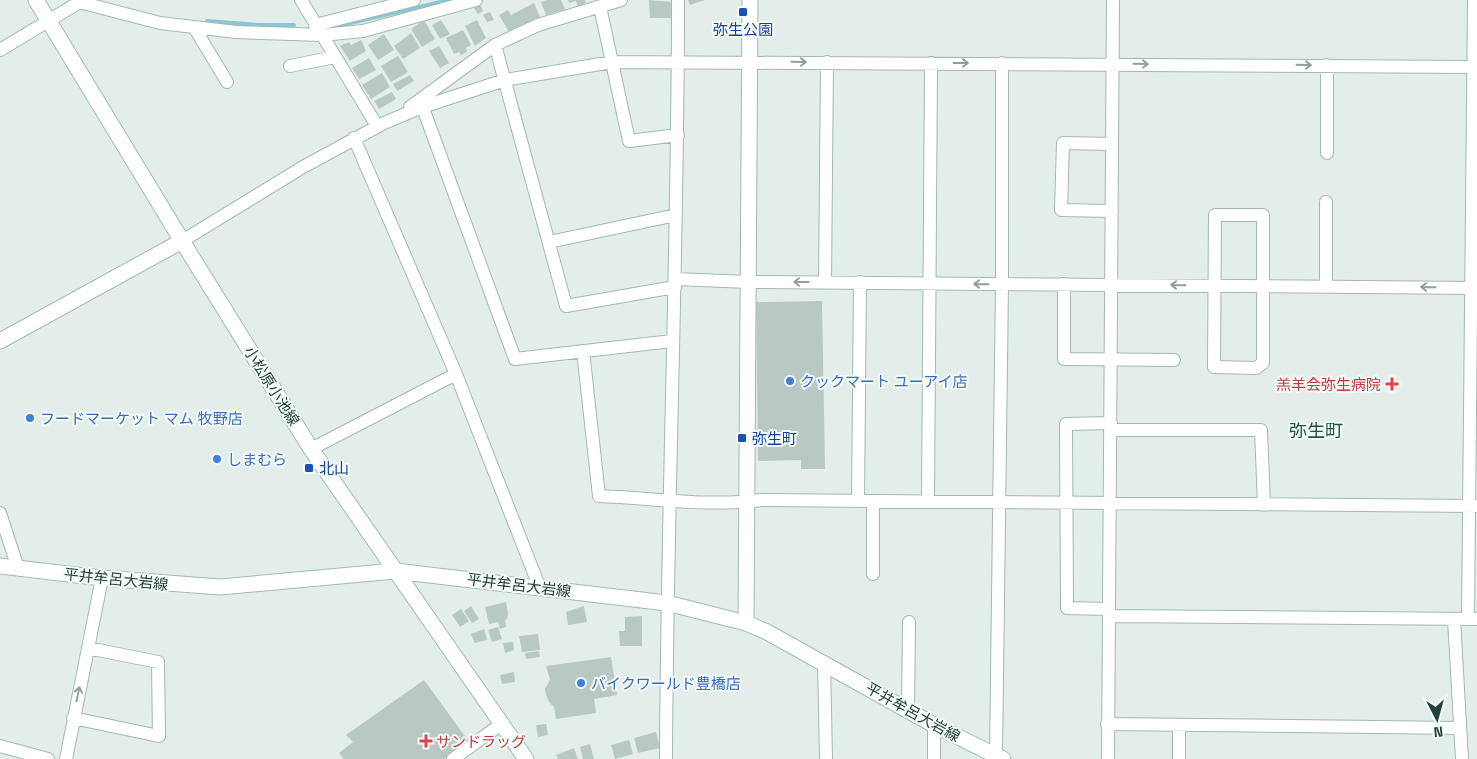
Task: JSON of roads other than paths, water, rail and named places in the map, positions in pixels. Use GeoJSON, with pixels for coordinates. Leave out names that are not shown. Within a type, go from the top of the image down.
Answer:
{"type":"FeatureCollection","features":[{"type":"Feature","properties":{"kind":"main road","name":"小松原小池線"},"geometry":{"type":"LineString","coordinates":[[36,0],[311,449],[526,759]]}},
{"type":"Feature","properties":{"kind":"main road"},"geometry":{"type":"LineString","coordinates":[[746,623],[750,0]]}},
{"type":"Feature","properties":{"kind":"main road"},"geometry":{"type":"LineString","coordinates":[[0,341],[182,241]]}},
{"type":"Feature","properties":{"kind":"main road","name":"平井牟呂大岩線"},"geometry":{"type":"LineString","coordinates":[[0,566],[102,578],[220,588],[396,571],[539,586],[667,603],[746,623],[824,662],[934,725],[1000,757]]}},
{"type":"Feature","properties":{"kind":"street"},"geometry":{"type":"LineString","coordinates":[[300,0],[377,126]]}},
{"type":"Feature","properties":{"kind":"street"},"geometry":{"type":"LineString","coordinates":[[318,30],[414,0]]}},
{"type":"Feature","properties":{"kind":"street"},"geometry":{"type":"LineString","coordinates":[[0,50],[81,1],[160,23],[236,32],[363,31],[463,1],[476,0]]}},
{"type":"Feature","properties":{"kind":"street"},"geometry":{"type":"LineString","coordinates":[[182,241],[354,138],[421,103],[495,44],[538,25],[622,0]]}},
{"type":"Feature","properties":{"kind":"street"},"geometry":{"type":"LineString","coordinates":[[666,759],[672,340],[678,134],[678,0]]}},
{"type":"Feature","properties":{"kind":"street"},"geometry":{"type":"LineString","coordinates":[[1108,759],[1113,0]]}},
{"type":"Feature","properties":{"kind":"street"},"geometry":{"type":"LineString","coordinates":[[1264,505],[1262,430],[1066,424],[1067,608],[1109,613],[1473,618],[1474,0]]}},
{"type":"Feature","properties":{"kind":"street"},"geometry":{"type":"LineString","coordinates":[[600,7],[628,141],[678,134]]}},
{"type":"Feature","properties":{"kind":"street"},"geometry":{"type":"LineString","coordinates":[[194,27],[226,82]]}},
{"type":"Feature","properties":{"kind":"street"},"geometry":{"type":"LineString","coordinates":[[495,44],[566,306],[675,283],[860,282],[1475,288]]}},
{"type":"Feature","properties":{"kind":"street"},"geometry":{"type":"LineString","coordinates":[[290,66],[335,57]]}},
{"type":"Feature","properties":{"kind":"street"},"geometry":{"type":"LineString","coordinates":[[421,103],[505,80],[612,62],[678,60],[930,64],[1112,63],[1475,66]]}},
{"type":"Feature","properties":{"kind":"street"},"geometry":{"type":"LineString","coordinates":[[826,62],[826,282]]}},
{"type":"Feature","properties":{"kind":"street"},"geometry":{"type":"LineString","coordinates":[[1000,757],[999,502],[1002,284],[1002,63]]}},
{"type":"Feature","properties":{"kind":"street"},"geometry":{"type":"LineString","coordinates":[[928,501],[930,64]]}},
{"type":"Feature","properties":{"kind":"street"},"geometry":{"type":"LineString","coordinates":[[1327,65],[1327,153]]}},
{"type":"Feature","properties":{"kind":"street"},"geometry":{"type":"LineString","coordinates":[[421,103],[515,359],[672,340]]}},
{"type":"Feature","properties":{"kind":"street"},"geometry":{"type":"LineString","coordinates":[[354,138],[456,374],[539,586]]}},
{"type":"Feature","properties":{"kind":"street"},"geometry":{"type":"LineString","coordinates":[[1112,144],[1063,144],[1061,210],[1112,211]]}},
{"type":"Feature","properties":{"kind":"street"},"geometry":{"type":"LineString","coordinates":[[1326,202],[1326,286]]}},
{"type":"Feature","properties":{"kind":"street"},"geometry":{"type":"LineString","coordinates":[[1263,214],[1263,286],[1263,363],[1256,368],[1214,367],[1213,286],[1215,215],[1263,214]]}},
{"type":"Feature","properties":{"kind":"street"},"geometry":{"type":"LineString","coordinates":[[548,242],[676,215]]}},
{"type":"Feature","properties":{"kind":"street"},"geometry":{"type":"LineString","coordinates":[[858,501],[860,282]]}},
{"type":"Feature","properties":{"kind":"street"},"geometry":{"type":"LineString","coordinates":[[1064,284],[1064,359],[1174,360]]}},
{"type":"Feature","properties":{"kind":"street"},"geometry":{"type":"LineString","coordinates":[[583,351],[599,496],[678,502],[928,501],[1067,504],[1474,506]]}},
{"type":"Feature","properties":{"kind":"street"},"geometry":{"type":"LineString","coordinates":[[311,449],[456,374]]}},
{"type":"Feature","properties":{"kind":"street"},"geometry":{"type":"LineString","coordinates":[[873,574],[874,501]]}},
{"type":"Feature","properties":{"kind":"street"},"geometry":{"type":"LineString","coordinates":[[0,513],[18,568]]}},
{"type":"Feature","properties":{"kind":"street"},"geometry":{"type":"LineString","coordinates":[[66,759],[102,578]]}},
{"type":"Feature","properties":{"kind":"street"},"geometry":{"type":"LineString","coordinates":[[1454,618],[1462,759]]}},
{"type":"Feature","properties":{"kind":"street"},"geometry":{"type":"LineString","coordinates":[[908,710],[909,622]]}},
{"type":"Feature","properties":{"kind":"street"},"geometry":{"type":"LineString","coordinates":[[73,718],[159,736],[158,662],[88,648]]}},
{"type":"Feature","properties":{"kind":"street"},"geometry":{"type":"LineString","coordinates":[[824,662],[826,759]]}},
{"type":"Feature","properties":{"kind":"street"},"geometry":{"type":"LineString","coordinates":[[453,759],[500,724]]}},
{"type":"Feature","properties":{"kind":"street"},"geometry":{"type":"LineString","coordinates":[[1108,724],[1460,728]]}},
{"type":"Feature","properties":{"kind":"street"},"geometry":{"type":"LineString","coordinates":[[934,725],[934,759]]}},
{"type":"Feature","properties":{"kind":"street"},"geometry":{"type":"LineString","coordinates":[[1179,725],[1179,759]]}},
{"type":"Feature","properties":{"kind":"street"},"geometry":{"type":"LineString","coordinates":[[0,746],[48,759]]}},
{"type":"Feature","properties":{"kind":"waterway"},"geometry":{"type":"LineString","coordinates":[[329,28],[449,0]]}},
{"type":"Feature","properties":{"kind":"waterway"},"geometry":{"type":"LineString","coordinates":[[207,21],[258,25],[294,25]]}},
{"type":"Feature","properties":{"kind":"place","name":"弥生公園"},"geometry":{"type":"Point","coordinates":[743,12]}},
{"type":"Feature","properties":{"kind":"place","name":"クックマート ユーアイ店"},"geometry":{"type":"Point","coordinates":[790,381]}},
{"type":"Feature","properties":{"kind":"place","name":"羔羊会弥生病院"},"geometry":{"type":"Point","coordinates":[1392,384]}},
{"type":"Feature","properties":{"kind":"place","name":"フードマーケット マム 牧野店"},"geometry":{"type":"Point","coordinates":[30,418]}},
{"type":"Feature","properties":{"kind":"place","name":"弥生町"},"geometry":{"type":"Point","coordinates":[742,438]}},
{"type":"Feature","properties":{"kind":"place","name":"しまむら"},"geometry":{"type":"Point","coordinates":[217,459]}},
{"type":"Feature","properties":{"kind":"place","name":"北山"},"geometry":{"type":"Point","coordinates":[309,468]}},
{"type":"Feature","properties":{"kind":"place","name":"バイクワールド豊橋店"},"geometry":{"type":"Point","coordinates":[581,683]}},
{"type":"Feature","properties":{"kind":"place","name":"サンドラッグ"},"geometry":{"type":"Point","coordinates":[426,741]}},
{"type":"Feature","properties":{"kind":"district","name":"弥生町"},"geometry":{"type":"Point","coordinates":[1316,430]}}]}
